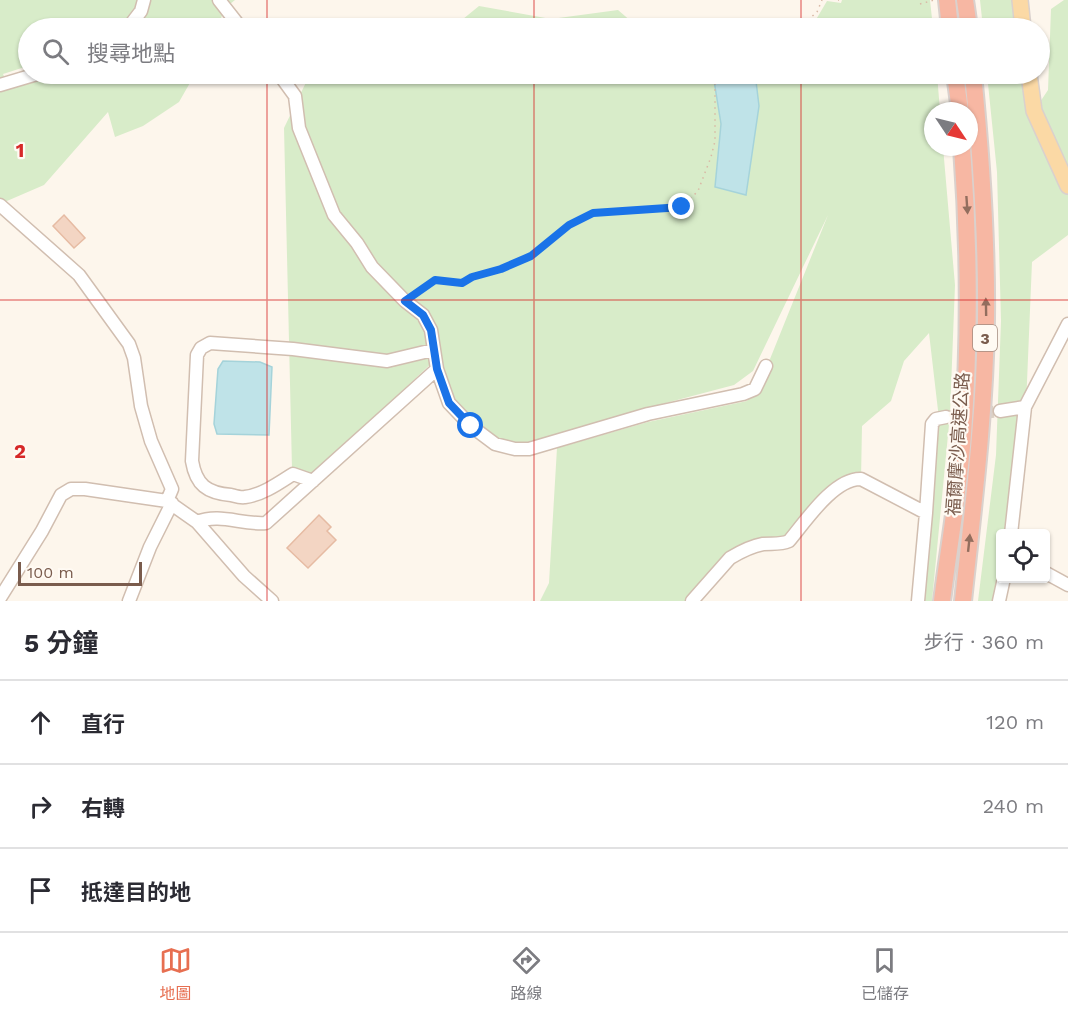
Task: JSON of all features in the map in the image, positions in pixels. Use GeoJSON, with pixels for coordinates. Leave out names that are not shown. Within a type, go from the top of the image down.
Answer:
{"type":"FeatureCollection","features":[{"type":"Feature","properties":{"kind":"highway"},"geometry":{"type":"LineString","coordinates":[[947,0],[949,18]]}},
{"type":"Feature","properties":{"kind":"highway"},"geometry":{"type":"LineString","coordinates":[[965,0],[968,18]]}},
{"type":"Feature","properties":{"kind":"highway"},"geometry":{"type":"LineString","coordinates":[[956,84],[959,102]]}},
{"type":"Feature","properties":{"kind":"highway","name":"福爾摩沙高速公路"},"geometry":{"type":"LineString","coordinates":[[963,601],[978,459],[986,321],[985,232],[974,84]]}},
{"type":"Feature","properties":{"kind":"highway","name":"福爾摩沙高速公路"},"geometry":{"type":"LineString","coordinates":[[942,601],[963,435],[968,218],[963,156]]}},
{"type":"Feature","properties":{"kind":"main road"},"geometry":{"type":"LineString","coordinates":[[1020,0],[1022,18]]}},
{"type":"Feature","properties":{"kind":"main road"},"geometry":{"type":"LineString","coordinates":[[1030,84],[1034,111],[1068,186]]}},
{"type":"Feature","properties":{"kind":"street"},"geometry":{"type":"LineString","coordinates":[[136,18],[141,11],[144,0]]}},
{"type":"Feature","properties":{"kind":"street"},"geometry":{"type":"LineString","coordinates":[[219,0],[233,18]]}},
{"type":"Feature","properties":{"kind":"street"},"geometry":{"type":"LineString","coordinates":[[0,85],[18,80]]}},
{"type":"Feature","properties":{"kind":"street"},"geometry":{"type":"LineString","coordinates":[[286,84],[295,96],[299,128],[334,215],[357,243],[372,267],[405,301],[423,315],[431,330],[437,369],[449,403],[471,426],[495,444],[515,449],[529,448],[648,414],[743,394],[755,389],[766,366]]}},
{"type":"Feature","properties":{"kind":"street"},"geometry":{"type":"LineString","coordinates":[[0,205],[79,275],[129,344],[134,358],[141,406],[151,441],[172,489],[170,502],[129,601]]}},
{"type":"Feature","properties":{"kind":"street"},"geometry":{"type":"LineString","coordinates":[[1012,529],[1025,407],[1068,324]]}},
{"type":"Feature","properties":{"kind":"street"},"geometry":{"type":"LineString","coordinates":[[313,481],[292,474],[273,487],[245,497],[218,494],[201,485],[194,475],[192,461],[197,355],[201,348],[210,343],[281,348],[387,361],[433,350]]}},
{"type":"Feature","properties":{"kind":"street"},"geometry":{"type":"LineString","coordinates":[[197,522],[212,517],[254,524],[266,523],[437,369]]}},
{"type":"Feature","properties":{"kind":"street"},"geometry":{"type":"LineString","coordinates":[[1000,411],[1025,407]]}},
{"type":"Feature","properties":{"kind":"street"},"geometry":{"type":"LineString","coordinates":[[918,601],[932,424],[936,419],[946,417]]}},
{"type":"Feature","properties":{"kind":"street"},"geometry":{"type":"LineString","coordinates":[[692,601],[730,558],[738,553],[762,544],[789,541],[835,488],[846,481],[861,479],[926,513]]}},
{"type":"Feature","properties":{"kind":"street"},"geometry":{"type":"LineString","coordinates":[[0,598],[42,531],[61,495],[71,489],[85,489],[170,502],[197,522],[244,576],[272,601]]}},
{"type":"Feature","properties":{"kind":"street"},"geometry":{"type":"LineString","coordinates":[[1050,575],[1068,585]]}},
{"type":"Feature","properties":{"kind":"street"},"geometry":{"type":"LineString","coordinates":[[999,601],[1003,583]]}},
{"type":"Feature","properties":{"kind":"path"},"geometry":{"type":"LineString","coordinates":[[810,18],[817,12],[822,0]]}},
{"type":"Feature","properties":{"kind":"path"},"geometry":{"type":"LineString","coordinates":[[920,4],[934,0]]}},
{"type":"Feature","properties":{"kind":"path"},"geometry":{"type":"LineString","coordinates":[[405,301],[435,280],[462,283],[472,277],[501,269],[531,256],[569,225],[593,213],[682,207],[698,191],[711,157],[715,141],[715,84]]}},
{"type":"Feature","properties":{"kind":"green space"},"geometry":{"type":"Polygon","coordinates":[[[0,0],[235,0],[225,8],[221,18],[18,18],[18,69],[3,74],[7,83],[18,79],[18,84],[189,84],[179,102],[143,126],[115,137],[108,112],[44,185],[0,204],[0,0]]]}},
{"type":"Feature","properties":{"kind":"green space"},"geometry":{"type":"Polygon","coordinates":[[[842,0],[930,0],[932,18],[817,18],[827,1],[841,3],[842,0]]]}},
{"type":"Feature","properties":{"kind":"green space"},"geometry":{"type":"Polygon","coordinates":[[[980,0],[1027,0],[1028,18],[982,18],[980,0]]]}},
{"type":"Feature","properties":{"kind":"green space"},"geometry":{"type":"Polygon","coordinates":[[[1064,0],[1068,0],[1068,235],[1032,262],[1026,406],[1014,529],[996,529],[996,583],[1001,583],[1004,601],[978,601],[996,455],[1001,321],[997,172],[988,84],[1035,84],[1038,105],[1050,84],[1051,9],[1064,0]]]}},
{"type":"Feature","properties":{"kind":"green space"},"geometry":{"type":"Polygon","coordinates":[[[479,6],[545,18],[464,18],[479,6]]]}},
{"type":"Feature","properties":{"kind":"green space"},"geometry":{"type":"Polygon","coordinates":[[[618,10],[627,18],[558,18],[618,10]]]}},
{"type":"Feature","properties":{"kind":"green space"},"geometry":{"type":"Polygon","coordinates":[[[305,84],[715,84],[721,124],[715,186],[746,194],[754,138],[756,84],[938,84],[939,102],[924,102],[924,156],[944,156],[955,285],[950,414],[932,601],[918,601],[939,419],[929,333],[904,361],[891,401],[862,426],[861,479],[850,479],[790,541],[743,553],[695,601],[540,601],[549,583],[557,448],[648,422],[747,401],[768,364],[828,215],[753,371],[734,385],[522,445],[484,437],[453,407],[437,358],[305,483],[292,469],[284,128],[305,84]]]}},
{"type":"Feature","properties":{"kind":"water"},"geometry":{"type":"Polygon","coordinates":[[[715,84],[756,84],[759,106],[746,195],[715,187],[721,124],[715,84]]]}},
{"type":"Feature","properties":{"kind":"water"},"geometry":{"type":"Polygon","coordinates":[[[223,361],[260,362],[272,367],[269,435],[217,434],[214,424],[218,369],[223,361]]]}},
{"type":"Feature","properties":{"kind":"building"},"geometry":{"type":"Polygon","coordinates":[[[64,215],[85,238],[74,248],[53,226],[64,215]]]}},
{"type":"Feature","properties":{"kind":"building"},"geometry":{"type":"Polygon","coordinates":[[[319,515],[331,527],[327,531],[336,540],[308,568],[287,548],[319,515]]]}},
{"type":"Feature","properties":{"kind":"tunnel"},"geometry":{"type":"LineString","coordinates":[[946,417],[1000,411]]}},
{"type":"Feature","properties":{"kind":"route"},"geometry":{"type":"LineString","coordinates":[[471,426],[449,403],[437,369],[431,330],[423,315],[405,301],[435,280],[462,283],[472,277],[501,269],[531,256],[569,225],[593,213],[682,207]]}}]}
